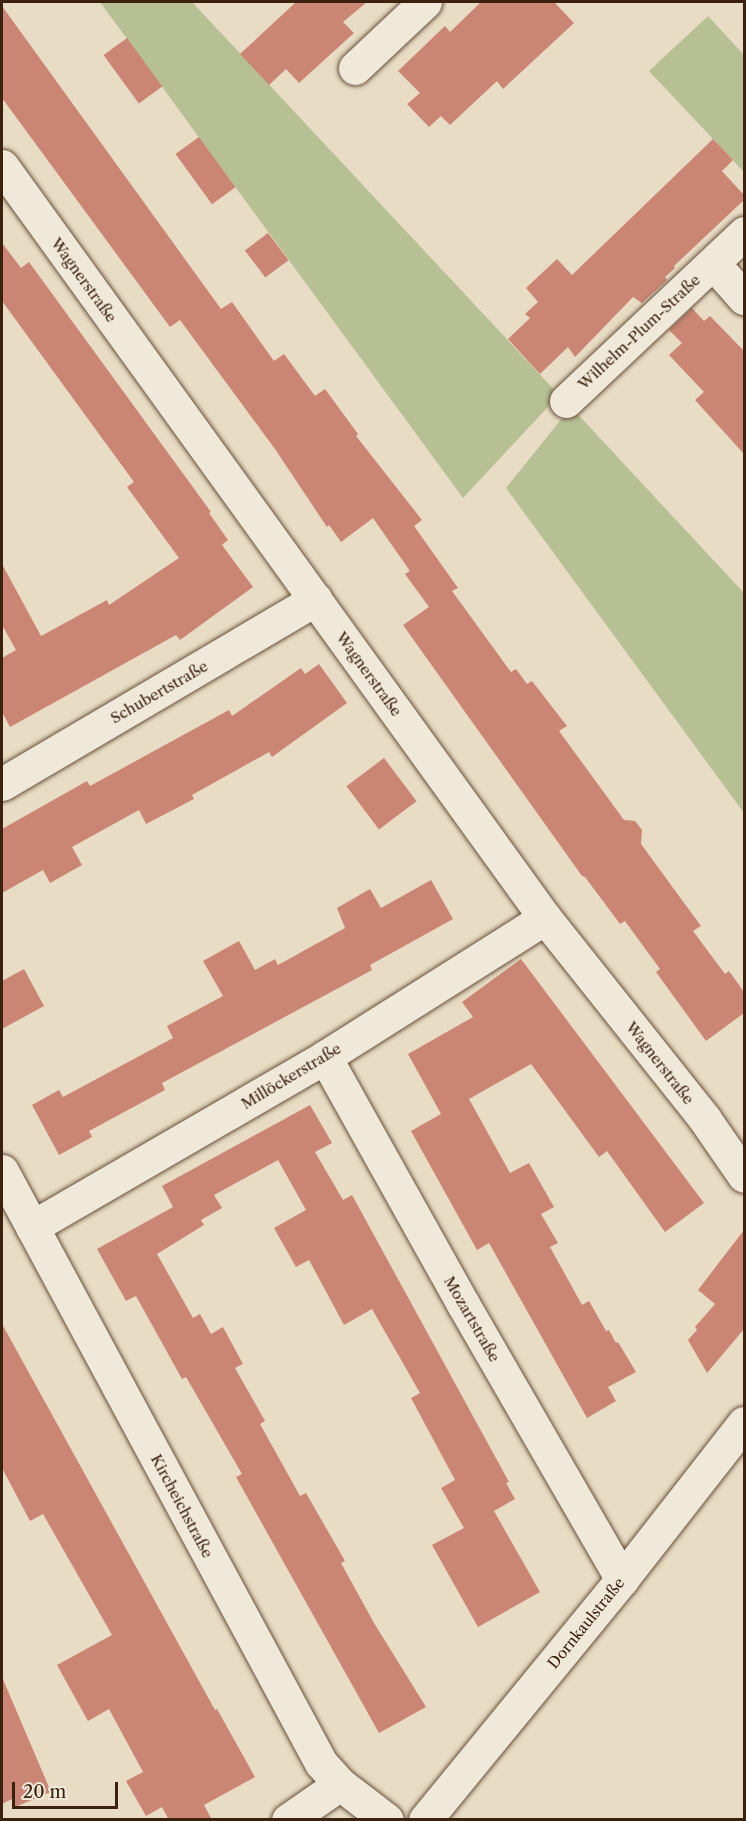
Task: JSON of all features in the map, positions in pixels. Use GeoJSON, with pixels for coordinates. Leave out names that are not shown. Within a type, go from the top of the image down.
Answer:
{"type":"FeatureCollection","features":[{"type":"Feature","properties":{"kind":"street"},"geometry":{"type":"LineString","coordinates":[[354,68],[425,2]]}},
{"type":"Feature","properties":{"kind":"street","name":"Wagnerstraße"},"geometry":{"type":"LineString","coordinates":[[2,166],[545,918],[704,1118],[744,1176]]}},
{"type":"Feature","properties":{"kind":"street","name":"Wilhelm-Plum-Straße"},"geometry":{"type":"LineString","coordinates":[[566,401],[744,233]]}},
{"type":"Feature","properties":{"kind":"street","name":"Wilhelm-Plum-Straße"},"geometry":{"type":"LineString","coordinates":[[713,263],[744,297]]}},
{"type":"Feature","properties":{"kind":"street","name":"Schubertstraße"},"geometry":{"type":"LineString","coordinates":[[2,784],[315,599]]}},
{"type":"Feature","properties":{"kind":"street","name":"Millöckerstraße"},"geometry":{"type":"LineString","coordinates":[[32,1227],[325,1058],[545,918]]}},
{"type":"Feature","properties":{"kind":"street","name":"Mozartstraße"},"geometry":{"type":"LineString","coordinates":[[325,1058],[622,1580]]}},
{"type":"Feature","properties":{"kind":"street","name":"Kircheichstraße"},"geometry":{"type":"LineString","coordinates":[[2,1171],[321,1763],[340,1784],[387,1820]]}},
{"type":"Feature","properties":{"kind":"street","name":"Dornkaulstraße"},"geometry":{"type":"LineString","coordinates":[[425,1820],[622,1580],[744,1424]]}},
{"type":"Feature","properties":{"kind":"street"},"geometry":{"type":"LineString","coordinates":[[288,1820],[340,1784]]}},
{"type":"Feature","properties":{"kind":"green space"},"geometry":{"type":"Polygon","coordinates":[[[100,2],[192,2],[559,395],[463,498],[100,2]]]}},
{"type":"Feature","properties":{"kind":"green space"},"geometry":{"type":"Polygon","coordinates":[[[708,16],[744,55],[744,172],[649,71],[708,16]]]}},
{"type":"Feature","properties":{"kind":"green space"},"geometry":{"type":"Polygon","coordinates":[[[571,407],[744,593],[744,813],[506,488],[571,407]]]}},
{"type":"Feature","properties":{"kind":"building"},"geometry":{"type":"Polygon","coordinates":[[[296,2],[367,2],[343,22],[354,33],[299,83],[286,69],[269,85],[240,54],[296,2]]]}},
{"type":"Feature","properties":{"kind":"building"},"geometry":{"type":"Polygon","coordinates":[[[481,2],[554,2],[574,23],[503,89],[497,81],[450,125],[441,116],[429,127],[407,104],[420,93],[398,71],[445,26],[450,32],[481,2]]]}},
{"type":"Feature","properties":{"kind":"building"},"geometry":{"type":"Polygon","coordinates":[[[2,6],[221,309],[232,302],[274,361],[284,354],[315,396],[325,389],[358,434],[356,436],[422,520],[414,526],[458,588],[452,591],[511,672],[516,669],[527,684],[532,681],[567,726],[559,731],[624,820],[635,821],[642,830],[641,844],[701,926],[693,931],[725,974],[729,971],[744,992],[744,1013],[706,1041],[656,972],[660,969],[625,921],[620,924],[582,876],[403,625],[429,607],[405,574],[410,571],[373,518],[341,542],[329,525],[327,527],[275,449],[180,320],[170,327],[2,98],[2,6]]]}},
{"type":"Feature","properties":{"kind":"building"},"geometry":{"type":"Polygon","coordinates":[[[127,38],[162,87],[139,104],[104,55],[127,38]]]}},
{"type":"Feature","properties":{"kind":"building"},"geometry":{"type":"Polygon","coordinates":[[[199,137],[235,187],[212,204],[176,154],[199,137]]]}},
{"type":"Feature","properties":{"kind":"building"},"geometry":{"type":"Polygon","coordinates":[[[713,139],[733,160],[722,171],[744,195],[744,200],[674,266],[675,268],[665,277],[667,280],[642,303],[633,297],[575,357],[568,347],[540,374],[508,339],[530,318],[525,314],[538,302],[526,288],[557,259],[572,275],[713,139]]]}},
{"type":"Feature","properties":{"kind":"building"},"geometry":{"type":"Polygon","coordinates":[[[268,233],[288,260],[265,278],[245,250],[268,233]]]}},
{"type":"Feature","properties":{"kind":"building"},"geometry":{"type":"Polygon","coordinates":[[[2,243],[21,268],[29,262],[211,512],[209,513],[228,540],[222,545],[253,587],[180,640],[176,635],[10,727],[2,712],[2,658],[16,650],[2,625],[2,564],[41,636],[107,600],[109,605],[179,558],[127,487],[134,482],[2,301],[2,243]]]}},
{"type":"Feature","properties":{"kind":"building"},"geometry":{"type":"Polygon","coordinates":[[[692,308],[704,321],[710,316],[744,351],[744,454],[695,400],[704,392],[669,355],[682,343],[669,330],[692,308]]]}},
{"type":"Feature","properties":{"kind":"building"},"geometry":{"type":"Polygon","coordinates":[[[319,664],[347,703],[272,757],[269,752],[192,795],[194,799],[146,824],[139,810],[72,847],[82,865],[50,883],[43,870],[2,893],[2,829],[87,781],[90,786],[229,710],[232,716],[301,668],[305,674],[319,664]]]}},
{"type":"Feature","properties":{"kind":"building"},"geometry":{"type":"Polygon","coordinates":[[[384,758],[416,801],[379,829],[346,786],[384,758]]]}},
{"type":"Feature","properties":{"kind":"building"},"geometry":{"type":"Polygon","coordinates":[[[431,880],[453,919],[370,965],[372,970],[162,1083],[165,1090],[89,1131],[92,1137],[59,1155],[32,1105],[59,1090],[63,1097],[173,1038],[167,1026],[223,996],[203,961],[239,941],[255,970],[275,959],[278,965],[345,928],[337,908],[370,889],[381,908],[431,880]]]}},
{"type":"Feature","properties":{"kind":"building"},"geometry":{"type":"Polygon","coordinates":[[[521,959],[704,1203],[665,1232],[607,1151],[599,1157],[531,1064],[469,1099],[510,1173],[529,1163],[554,1207],[541,1214],[558,1243],[550,1247],[582,1305],[589,1301],[606,1331],[609,1330],[616,1343],[618,1342],[636,1372],[608,1387],[616,1401],[587,1418],[489,1243],[477,1250],[411,1131],[441,1114],[408,1054],[473,1017],[462,1002],[521,959]]]}},
{"type":"Feature","properties":{"kind":"building"},"geometry":{"type":"Polygon","coordinates":[[[24,969],[44,1006],[2,1029],[2,981],[24,969]]]}},
{"type":"Feature","properties":{"kind":"building"},"geometry":{"type":"Polygon","coordinates":[[[310,1105],[332,1143],[315,1152],[343,1200],[352,1195],[509,1482],[506,1483],[515,1499],[494,1511],[540,1592],[478,1627],[432,1545],[464,1528],[441,1488],[455,1480],[411,1398],[420,1393],[372,1309],[344,1325],[309,1260],[296,1267],[274,1228],[306,1210],[278,1160],[214,1195],[222,1208],[201,1220],[204,1225],[157,1254],[193,1318],[200,1314],[211,1334],[223,1327],[243,1364],[235,1368],[265,1421],[260,1424],[300,1496],[306,1493],[345,1561],[341,1563],[374,1623],[426,1707],[379,1733],[236,1477],[242,1474],[186,1377],[182,1379],[136,1296],[126,1301],[97,1249],[173,1207],[162,1186],[310,1105]]]}},
{"type":"Feature","properties":{"kind":"building"},"geometry":{"type":"Polygon","coordinates":[[[744,1230],[744,1329],[707,1373],[688,1340],[697,1330],[695,1327],[715,1304],[698,1290],[744,1230]]]}},
{"type":"Feature","properties":{"kind":"building"},"geometry":{"type":"Polygon","coordinates":[[[2,1324],[215,1710],[217,1709],[255,1777],[204,1805],[212,1820],[169,1820],[162,1807],[146,1816],[126,1781],[143,1772],[109,1709],[88,1721],[57,1665],[112,1635],[43,1514],[30,1521],[2,1468],[2,1324]]]}},
{"type":"Feature","properties":{"kind":"building"},"geometry":{"type":"Polygon","coordinates":[[[2,1677],[51,1792],[15,1807],[12,1799],[2,1804],[2,1677]]]}}]}
